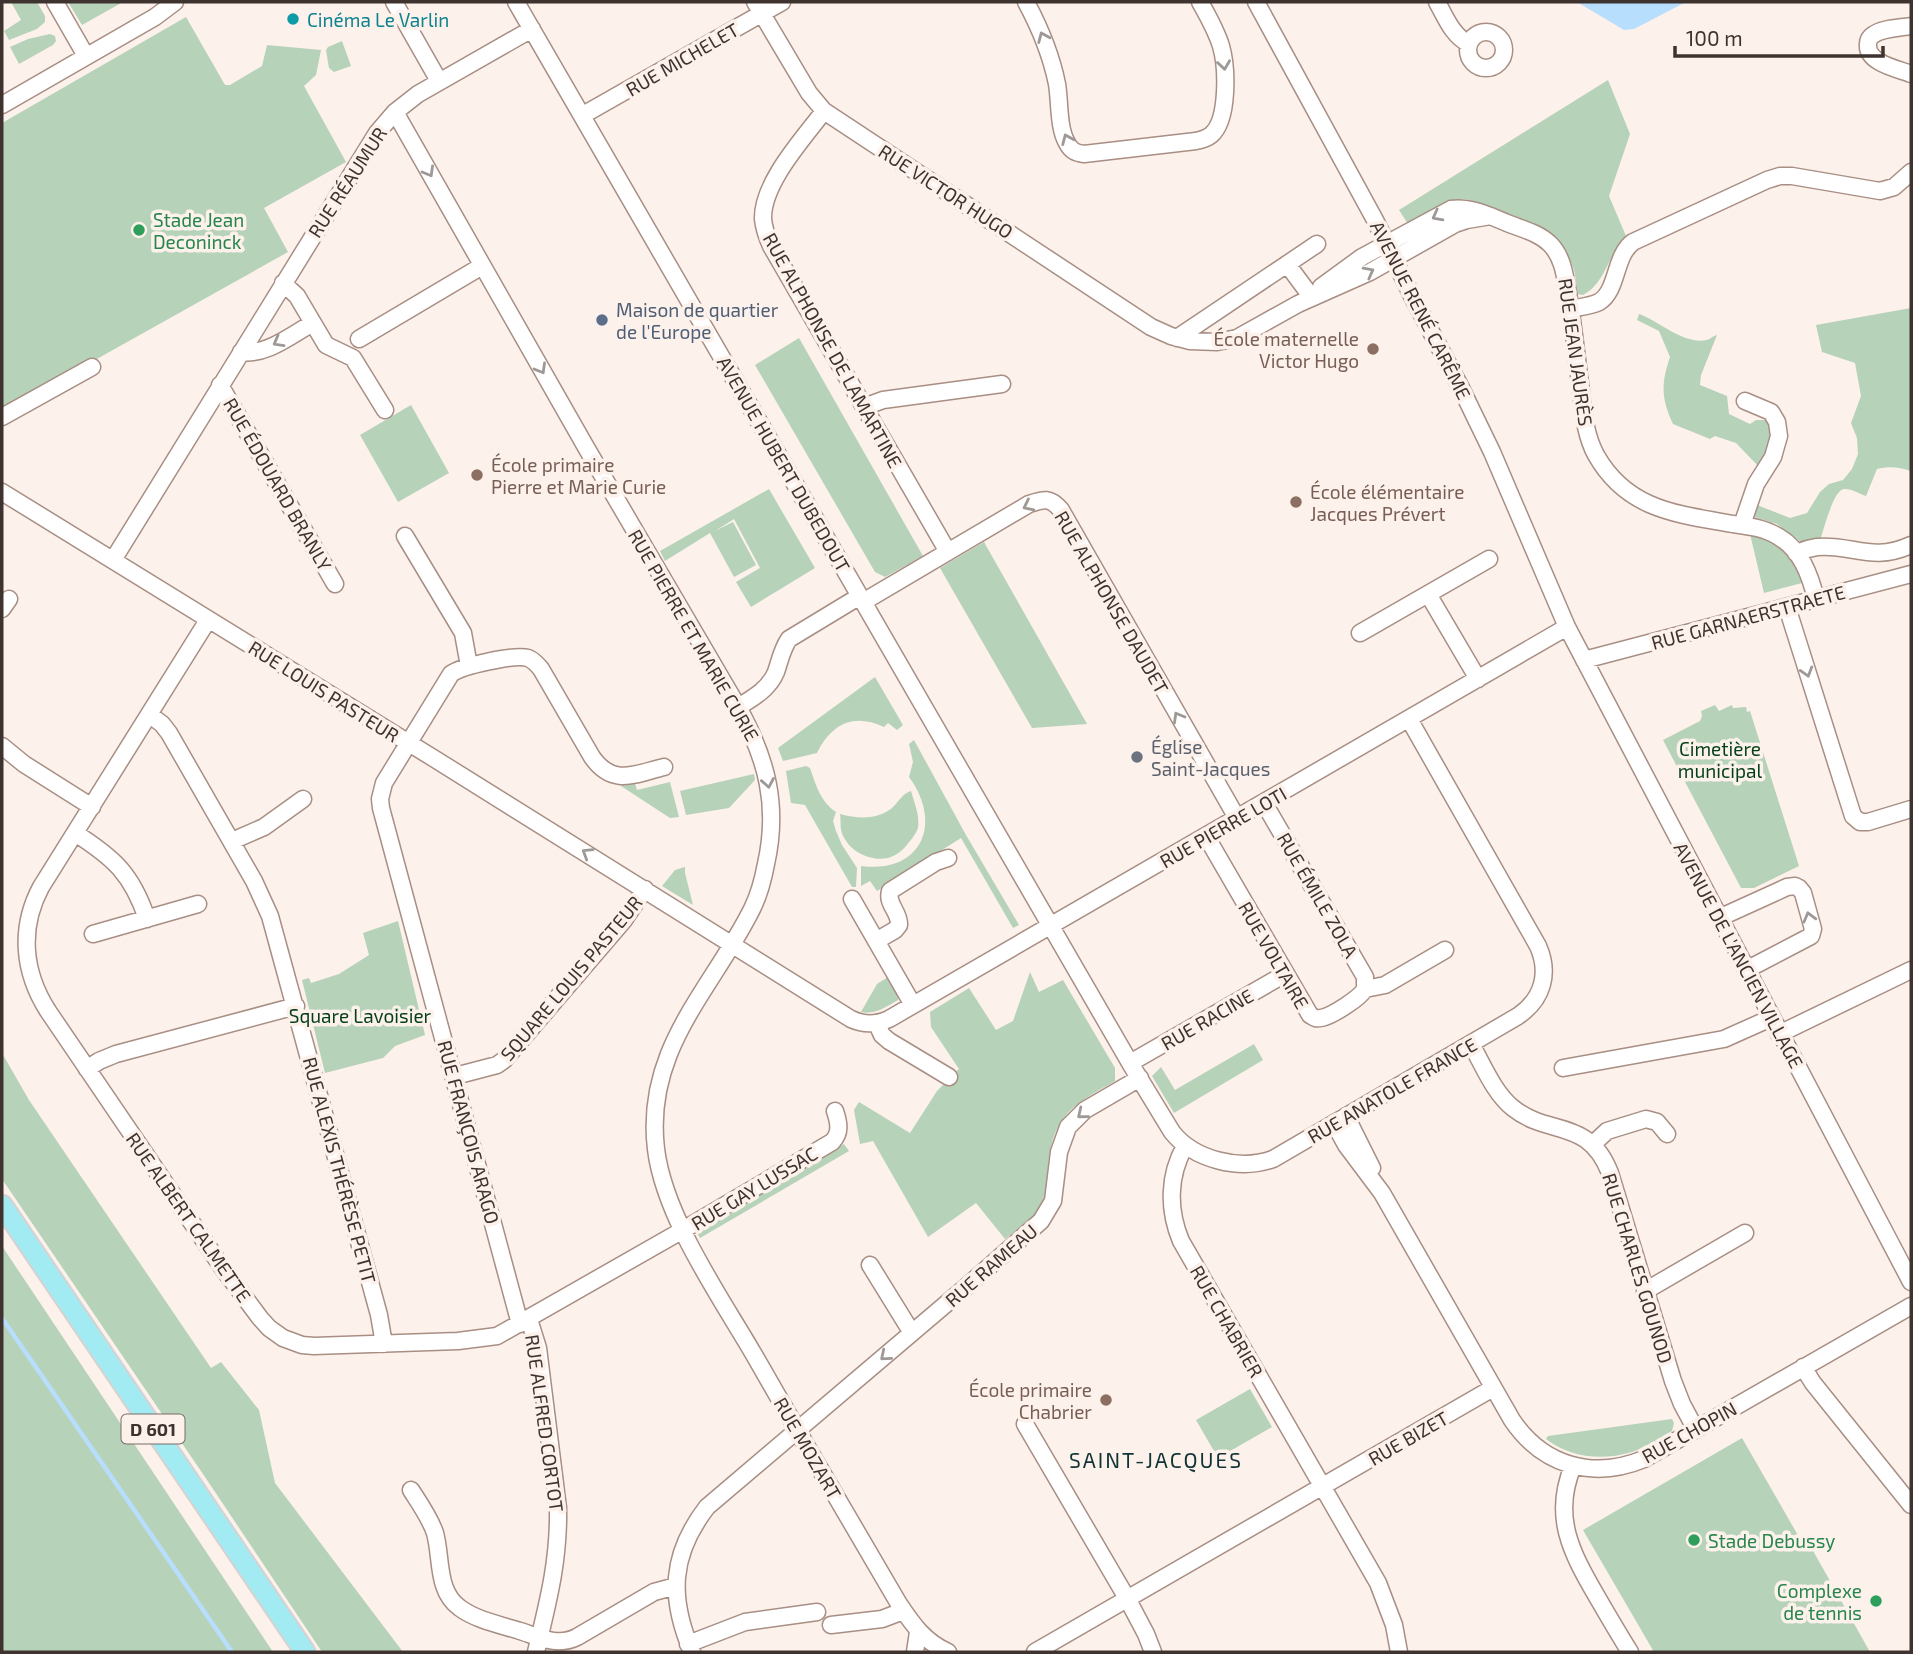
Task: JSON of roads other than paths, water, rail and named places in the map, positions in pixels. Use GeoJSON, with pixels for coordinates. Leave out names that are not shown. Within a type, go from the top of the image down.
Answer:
{"type":"FeatureCollection","features":[{"type":"Feature","properties":{"kind":"main road","name":"D 601"},"geometry":{"type":"LineString","coordinates":[[2,1205],[305,1652]]}},
{"type":"Feature","properties":{"kind":"main road","name":"D 601"},"geometry":{"type":"LineString","coordinates":[[2,1228],[290,1652]]}},
{"type":"Feature","properties":{"kind":"street"},"geometry":{"type":"LineString","coordinates":[[55,2],[84,51]]}},
{"type":"Feature","properties":{"kind":"street"},"geometry":{"type":"LineString","coordinates":[[2,105],[159,2]]}},
{"type":"Feature","properties":{"kind":"street"},"geometry":{"type":"LineString","coordinates":[[2,92],[155,16],[175,2]]}},
{"type":"Feature","properties":{"kind":"street"},"geometry":{"type":"LineString","coordinates":[[394,2],[439,81]]}},
{"type":"Feature","properties":{"kind":"street","name":"AVENUE HUBERT DUBEDOUT"},"geometry":{"type":"LineString","coordinates":[[516,2],[1052,925]]}},
{"type":"Feature","properties":{"kind":"street","name":"RUE MICHELET"},"geometry":{"type":"LineString","coordinates":[[583,115],[759,7],[782,2]]}},
{"type":"Feature","properties":{"kind":"street"},"geometry":{"type":"LineString","coordinates":[[1026,2],[1047,47],[1055,75],[1064,137],[1073,152],[1084,154],[1196,141],[1215,131],[1225,93],[1226,68],[1220,43],[1200,2]]}},
{"type":"Feature","properties":{"kind":"street","name":"AVENUE RENÉ CARÊME"},"geometry":{"type":"LineString","coordinates":[[1256,2],[1387,243],[1480,426],[1567,627]]}},
{"type":"Feature","properties":{"kind":"street"},"geometry":{"type":"LineString","coordinates":[[1437,2],[1453,30],[1469,44]]}},
{"type":"Feature","properties":{"kind":"street","name":"RUE VICTOR HUGO"},"geometry":{"type":"LineString","coordinates":[[759,7],[809,93],[824,111],[1151,327],[1177,338],[1204,342],[1229,340],[1255,329],[1304,300],[1355,261],[1387,243]]}},
{"type":"Feature","properties":{"kind":"street"},"geometry":{"type":"LineString","coordinates":[[1911,26],[1877,33],[1871,36],[1868,44],[1868,50],[1875,59],[1911,74]]}},
{"type":"Feature","properties":{"kind":"street","name":"RUE RÉAUMUR"},"geometry":{"type":"LineString","coordinates":[[113,560],[373,138],[395,112],[418,93],[532,29]]}},
{"type":"Feature","properties":{"kind":"street","name":"RUE ALPHONSE DE LAMARTINE"},"geometry":{"type":"LineString","coordinates":[[824,111],[772,185],[764,208],[764,226],[771,246],[948,552]]}},
{"type":"Feature","properties":{"kind":"street","name":"RUE PIERRE ET MARIE CURIE"},"geometry":{"type":"LineString","coordinates":[[395,112],[738,707],[762,758],[769,788],[772,824],[770,847],[759,891],[732,944],[675,1037],[658,1096],[655,1132],[659,1166],[669,1199],[683,1230]]}},
{"type":"Feature","properties":{"kind":"street"},"geometry":{"type":"LineString","coordinates":[[1571,309],[1593,304],[1606,296],[1626,248],[1633,242],[1767,180],[1792,176],[1880,191],[1894,187],[1911,172]]}},
{"type":"Feature","properties":{"kind":"street","name":"RUE JEAN JAURÈS"},"geometry":{"type":"LineString","coordinates":[[1387,243],[1451,209],[1468,209],[1535,234],[1552,246],[1562,263],[1571,309],[1587,433],[1608,473],[1624,490],[1658,508],[1764,530],[1779,537],[1796,553],[1808,573],[1816,599]]}},
{"type":"Feature","properties":{"kind":"street"},"geometry":{"type":"LineString","coordinates":[[1394,258],[1455,224],[1467,219],[1491,216]]}},
{"type":"Feature","properties":{"kind":"street"},"geometry":{"type":"LineString","coordinates":[[1177,338],[1317,244]]}},
{"type":"Feature","properties":{"kind":"street","name":"RUE VICTOR HUGO"},"geometry":{"type":"LineString","coordinates":[[1304,300],[1361,276],[1394,258]]}},
{"type":"Feature","properties":{"kind":"street"},"geometry":{"type":"LineString","coordinates":[[1287,264],[1304,300]]}},
{"type":"Feature","properties":{"kind":"street"},"geometry":{"type":"LineString","coordinates":[[359,339],[482,267]]}},
{"type":"Feature","properties":{"kind":"street"},"geometry":{"type":"LineString","coordinates":[[283,283],[297,296],[326,345],[353,358],[385,410]]}},
{"type":"Feature","properties":{"kind":"street"},"geometry":{"type":"LineString","coordinates":[[240,352],[259,352],[313,323]]}},
{"type":"Feature","properties":{"kind":"street"},"geometry":{"type":"LineString","coordinates":[[2,417],[92,367]]}},
{"type":"Feature","properties":{"kind":"street"},"geometry":{"type":"LineString","coordinates":[[864,407],[883,400],[1002,384]]}},
{"type":"Feature","properties":{"kind":"street","name":"RUE ÉDOUARD BRANLY"},"geometry":{"type":"LineString","coordinates":[[220,385],[335,584]]}},
{"type":"Feature","properties":{"kind":"street"},"geometry":{"type":"LineString","coordinates":[[1742,525],[1756,484],[1773,457],[1779,436],[1777,422],[1771,412],[1745,401]]}},
{"type":"Feature","properties":{"kind":"street","name":"RUE LOUIS PASTEUR"},"geometry":{"type":"LineString","coordinates":[[2,492],[857,1022],[877,1024]]}},
{"type":"Feature","properties":{"kind":"street","name":"RUE ALPHONSE DAUDET"},"geometry":{"type":"LineString","coordinates":[[738,707],[759,694],[771,681],[789,639],[948,552],[1029,504],[1045,500],[1054,502],[1237,818]]}},
{"type":"Feature","properties":{"kind":"street"},"geometry":{"type":"LineString","coordinates":[[405,536],[463,633],[470,666],[514,657],[529,659],[544,673],[592,757],[602,769],[621,777],[664,767]]}},
{"type":"Feature","properties":{"kind":"street"},"geometry":{"type":"LineString","coordinates":[[1796,553],[1822,547],[1870,554],[1885,553],[1911,545]]}},
{"type":"Feature","properties":{"kind":"street"},"geometry":{"type":"LineString","coordinates":[[1360,633],[1489,559]]}},
{"type":"Feature","properties":{"kind":"street","name":"RUE GARNAERSTRAETE"},"geometry":{"type":"LineString","coordinates":[[1584,660],[1911,574]]}},
{"type":"Feature","properties":{"kind":"street"},"geometry":{"type":"LineString","coordinates":[[1428,594],[1478,679]]}},
{"type":"Feature","properties":{"kind":"street"},"geometry":{"type":"LineString","coordinates":[[1787,607],[1853,816],[1857,821],[1868,822],[1911,809]]}},
{"type":"Feature","properties":{"kind":"street","name":"RUE ALBERT CALMETTE"},"geometry":{"type":"LineString","coordinates":[[208,620],[41,887],[29,921],[26,949],[30,974],[42,1002],[222,1267],[269,1328],[289,1341],[308,1346],[484,1339],[503,1334],[683,1230]]}},
{"type":"Feature","properties":{"kind":"street","name":"AVENUE DE L'ANCIEN VILLAGE"},"geometry":{"type":"LineString","coordinates":[[1567,627],[1911,1282]]}},
{"type":"Feature","properties":{"kind":"street","name":"RUE PIERRE LOTI"},"geometry":{"type":"LineString","coordinates":[[877,1024],[1567,627]]}},
{"type":"Feature","properties":{"kind":"street","name":"RUE FRANÇOIS ARAGO"},"geometry":{"type":"LineString","coordinates":[[470,666],[458,668],[448,677],[384,783],[381,805],[454,1076],[525,1321]]}},
{"type":"Feature","properties":{"kind":"street","name":"RUE ALEXIS THÉRÈSE PETIT"},"geometry":{"type":"LineString","coordinates":[[150,715],[169,733],[232,841],[270,916],[379,1315],[384,1344]]}},
{"type":"Feature","properties":{"kind":"street","name":"RUE ANATOLE FRANCE"},"geometry":{"type":"LineString","coordinates":[[1052,925],[1130,1063],[1172,1132],[1185,1146],[1216,1160],[1240,1163],[1262,1162],[1280,1155],[1518,1016],[1536,998],[1542,985],[1544,965],[1535,940],[1409,719]]}},
{"type":"Feature","properties":{"kind":"street"},"geometry":{"type":"LineString","coordinates":[[2,746],[24,764],[92,807]]}},
{"type":"Feature","properties":{"kind":"street"},"geometry":{"type":"LineString","coordinates":[[232,841],[264,827],[303,799]]}},
{"type":"Feature","properties":{"kind":"street","name":"RUE ÉMILE ZOLA"},"geometry":{"type":"LineString","coordinates":[[1264,803],[1365,977],[1365,989]]}},
{"type":"Feature","properties":{"kind":"street"},"geometry":{"type":"LineString","coordinates":[[75,833],[113,859],[137,891],[147,919]]}},
{"type":"Feature","properties":{"kind":"street","name":"RUE VOLTAIRE"},"geometry":{"type":"LineString","coordinates":[[1206,836],[1307,1013],[1317,1018],[1327,1016],[1357,998],[1365,989]]}},
{"type":"Feature","properties":{"kind":"street"},"geometry":{"type":"LineString","coordinates":[[876,942],[895,930],[898,925],[898,916],[889,900],[890,891],[936,862],[948,858]]}},
{"type":"Feature","properties":{"kind":"street"},"geometry":{"type":"LineString","coordinates":[[1719,918],[1787,887],[1795,886],[1802,891],[1813,929],[1811,936],[1746,970]]}},
{"type":"Feature","properties":{"kind":"street","name":"SQUARE LOUIS PASTEUR"},"geometry":{"type":"LineString","coordinates":[[454,1076],[497,1065],[504,1060],[619,926],[645,889]]}},
{"type":"Feature","properties":{"kind":"street"},"geometry":{"type":"LineString","coordinates":[[852,899],[913,1005]]}},
{"type":"Feature","properties":{"kind":"street"},"geometry":{"type":"LineString","coordinates":[[93,934],[198,904]]}},
{"type":"Feature","properties":{"kind":"street"},"geometry":{"type":"LineString","coordinates":[[1365,989],[1385,985],[1445,950]]}},
{"type":"Feature","properties":{"kind":"street"},"geometry":{"type":"LineString","coordinates":[[1779,1034],[1911,971]]}},
{"type":"Feature","properties":{"kind":"street","name":"RUE RACINE"},"geometry":{"type":"LineString","coordinates":[[1130,1063],[1284,974]]}},
{"type":"Feature","properties":{"kind":"street"},"geometry":{"type":"LineString","coordinates":[[88,1069],[116,1054],[296,1006]]}},
{"type":"Feature","properties":{"kind":"street"},"geometry":{"type":"LineString","coordinates":[[1563,1068],[1724,1039],[1772,1018]]}},
{"type":"Feature","properties":{"kind":"street"},"geometry":{"type":"LineString","coordinates":[[877,1024],[882,1035],[890,1041],[949,1077]]}},
{"type":"Feature","properties":{"kind":"street","name":"RUE CHARLES GOUNOD"},"geometry":{"type":"LineString","coordinates":[[1471,1044],[1495,1086],[1512,1108],[1536,1121],[1574,1132],[1601,1154],[1610,1173],[1673,1381],[1696,1430]]}},
{"type":"Feature","properties":{"kind":"street","name":"RUE RAMEAU"},"geometry":{"type":"LineString","coordinates":[[690,1648],[679,1615],[676,1586],[685,1542],[707,1507],[1045,1217],[1055,1193],[1060,1145],[1072,1121],[1085,1110],[1140,1078]]}},
{"type":"Feature","properties":{"kind":"street","name":"RUE GAY LUSSAC"},"geometry":{"type":"LineString","coordinates":[[683,1230],[832,1142],[839,1132],[835,1111]]}},
{"type":"Feature","properties":{"kind":"street"},"geometry":{"type":"LineString","coordinates":[[1592,1145],[1607,1130],[1646,1119],[1657,1122],[1667,1134]]}},
{"type":"Feature","properties":{"kind":"street","name":"RUE CHOPIN"},"geometry":{"type":"LineString","coordinates":[[1340,1120],[1346,1145],[1382,1193],[1512,1420],[1529,1442],[1546,1455],[1573,1466],[1603,1468],[1644,1459],[1911,1306]]}},
{"type":"Feature","properties":{"kind":"street","name":"RUE CHABRIER"},"geometry":{"type":"LineString","coordinates":[[1185,1146],[1172,1183],[1172,1204],[1178,1234],[1382,1591],[1394,1625],[1399,1652]]}},
{"type":"Feature","properties":{"kind":"street","name":"RUE MOZART"},"geometry":{"type":"LineString","coordinates":[[683,1230],[903,1611],[919,1632],[948,1652]]}},
{"type":"Feature","properties":{"kind":"street"},"geometry":{"type":"LineString","coordinates":[[1645,1291],[1745,1233]]}},
{"type":"Feature","properties":{"kind":"street"},"geometry":{"type":"LineString","coordinates":[[870,1265],[912,1333]]}},
{"type":"Feature","properties":{"kind":"street","name":"RUE ALFRED CORTOT"},"geometry":{"type":"LineString","coordinates":[[525,1321],[538,1348],[558,1508],[555,1573],[538,1645]]}},
{"type":"Feature","properties":{"kind":"street"},"geometry":{"type":"LineString","coordinates":[[1803,1367],[1911,1504]]}},
{"type":"Feature","properties":{"kind":"street","name":"RUE BIZET"},"geometry":{"type":"LineString","coordinates":[[1323,1486],[1493,1388]]}},
{"type":"Feature","properties":{"kind":"street"},"geometry":{"type":"LineString","coordinates":[[1025,1424],[1128,1600],[1153,1652]]}},
{"type":"Feature","properties":{"kind":"street"},"geometry":{"type":"LineString","coordinates":[[1573,1466],[1565,1489],[1564,1504],[1570,1544],[1578,1564],[1630,1652]]}},
{"type":"Feature","properties":{"kind":"street"},"geometry":{"type":"LineString","coordinates":[[1035,1652],[1323,1486]]}},
{"type":"Feature","properties":{"kind":"street"},"geometry":{"type":"LineString","coordinates":[[411,1490],[433,1526],[444,1584],[453,1602],[472,1615],[538,1645],[573,1639],[648,1595],[676,1586]]}},
{"type":"Feature","properties":{"kind":"street"},"geometry":{"type":"LineString","coordinates":[[831,1625],[882,1619],[903,1611]]}},
{"type":"Feature","properties":{"kind":"street"},"geometry":{"type":"LineString","coordinates":[[690,1648],[745,1622],[817,1612]]}},
{"type":"Feature","properties":{"kind":"street"},"geometry":{"type":"LineString","coordinates":[[915,1652],[919,1632]]}},
{"type":"Feature","properties":{"kind":"water"},"geometry":{"type":"Polygon","coordinates":[[[1577,2],[1686,2],[1634,29],[1624,30],[1577,2]]]}},
{"type":"Feature","properties":{"kind":"waterway"},"geometry":{"type":"LineString","coordinates":[[2,1318],[232,1652]]}},
{"type":"Feature","properties":{"kind":"place","name":"Cinéma Le Varlin"},"geometry":{"type":"Point","coordinates":[293,19]}},
{"type":"Feature","properties":{"kind":"place","name":"Stade Jean Deconinck"},"geometry":{"type":"Point","coordinates":[139,230]}},
{"type":"Feature","properties":{"kind":"place","name":"Maison de quartier de l'Europe"},"geometry":{"type":"Point","coordinates":[602,320]}},
{"type":"Feature","properties":{"kind":"place","name":"École maternelle Victor Hugo"},"geometry":{"type":"Point","coordinates":[1373,349]}},
{"type":"Feature","properties":{"kind":"place","name":"École primaire Pierre et Marie Curie"},"geometry":{"type":"Point","coordinates":[477,475]}},
{"type":"Feature","properties":{"kind":"place","name":"École élémentaire Jacques Prévert"},"geometry":{"type":"Point","coordinates":[1296,502]}},
{"type":"Feature","properties":{"kind":"place","name":"Église Saint-Jacques"},"geometry":{"type":"Point","coordinates":[1137,757]}},
{"type":"Feature","properties":{"kind":"place","name":"École primaire Chabrier"},"geometry":{"type":"Point","coordinates":[1106,1400]}},
{"type":"Feature","properties":{"kind":"place","name":"Stade Debussy"},"geometry":{"type":"Point","coordinates":[1694,1540]}},
{"type":"Feature","properties":{"kind":"place","name":"Complexe de tennis"},"geometry":{"type":"Point","coordinates":[1876,1601]}},
{"type":"Feature","properties":{"kind":"district","name":"SAINT-JACQUES"},"geometry":{"type":"Point","coordinates":[1156,1459]}},
{"type":"Feature","properties":{"kind":"park label","name":"Cimetière municipal"},"geometry":{"type":"Point","coordinates":[1720,759]}},
{"type":"Feature","properties":{"kind":"park label","name":"Square Lavoisier"},"geometry":{"type":"Point","coordinates":[360,1015]}}]}
